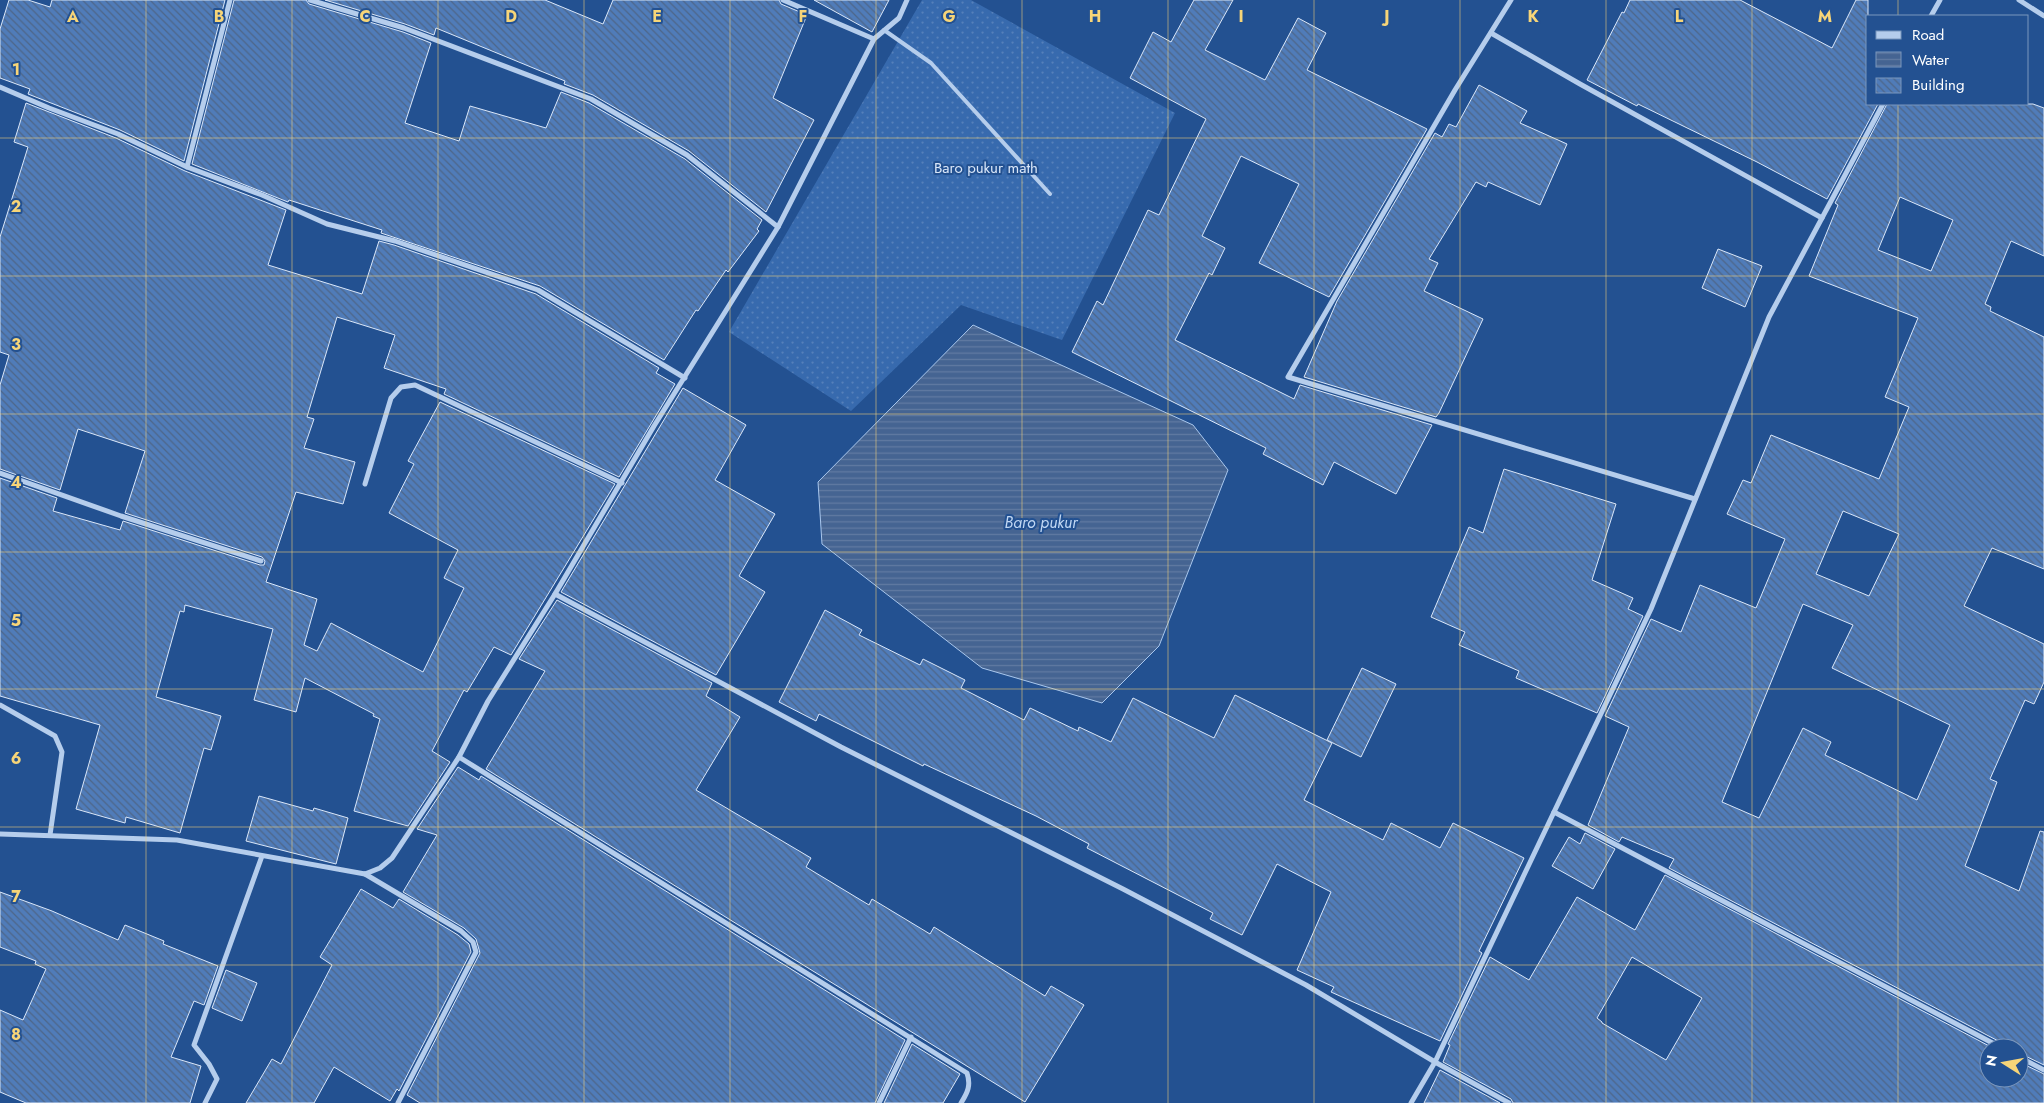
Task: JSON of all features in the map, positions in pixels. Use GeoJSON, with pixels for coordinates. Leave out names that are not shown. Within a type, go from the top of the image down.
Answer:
{"type":"FeatureCollection","features":[{"type":"Feature","properties":{"kind":"street"},"geometry":{"type":"LineString","coordinates":[[187,167],[230,0]]}},
{"type":"Feature","properties":{"kind":"street"},"geometry":{"type":"LineString","coordinates":[[310,0],[404,28],[591,98],[687,155],[778,227]]}},
{"type":"Feature","properties":{"kind":"street"},"geometry":{"type":"LineString","coordinates":[[784,0],[874,39]]}},
{"type":"Feature","properties":{"kind":"street"},"geometry":{"type":"LineString","coordinates":[[365,874],[380,868],[392,858],[459,757],[488,701],[778,227],[874,39],[899,18],[907,0]]}},
{"type":"Feature","properties":{"kind":"street"},"geometry":{"type":"LineString","coordinates":[[1511,0],[1455,90],[1288,377],[1694,499]]}},
{"type":"Feature","properties":{"kind":"street"},"geometry":{"type":"LineString","coordinates":[[1932,15],[1940,0]]}},
{"type":"Feature","properties":{"kind":"street"},"geometry":{"type":"LineString","coordinates":[[2019,0],[2044,16]]}},
{"type":"Feature","properties":{"kind":"street"},"geometry":{"type":"LineString","coordinates":[[1491,32],[1580,84],[1822,218]]}},
{"type":"Feature","properties":{"kind":"street"},"geometry":{"type":"LineString","coordinates":[[0,87],[118,134],[187,167],[262,195],[327,224],[395,241],[538,290],[685,378]]}},
{"type":"Feature","properties":{"kind":"street"},"geometry":{"type":"LineString","coordinates":[[1411,1103],[1435,1062],[1651,609],[1769,316],[1882,105]]}},
{"type":"Feature","properties":{"kind":"street"},"geometry":{"type":"LineString","coordinates":[[365,484],[391,398],[401,388],[415,385],[622,482]]}},
{"type":"Feature","properties":{"kind":"street"},"geometry":{"type":"LineString","coordinates":[[0,473],[121,516],[261,561]]}},
{"type":"Feature","properties":{"kind":"street"},"geometry":{"type":"LineString","coordinates":[[555,594],[841,747],[1123,889],[1306,985],[1435,1062],[1509,1103]]}},
{"type":"Feature","properties":{"kind":"street"},"geometry":{"type":"LineString","coordinates":[[0,705],[55,736],[60,742],[62,752],[50,835]]}},
{"type":"Feature","properties":{"kind":"street"},"geometry":{"type":"LineString","coordinates":[[459,757],[967,1073],[970,1081],[969,1090],[961,1103]]}},
{"type":"Feature","properties":{"kind":"street"},"geometry":{"type":"LineString","coordinates":[[1554,812],[1983,1038]]}},
{"type":"Feature","properties":{"kind":"street"},"geometry":{"type":"LineString","coordinates":[[0,834],[177,840],[365,874],[461,931],[473,942],[476,952],[398,1103]]}},
{"type":"Feature","properties":{"kind":"street"},"geometry":{"type":"LineString","coordinates":[[205,1103],[217,1079],[209,1064],[194,1045],[262,856]]}},
{"type":"Feature","properties":{"kind":"street"},"geometry":{"type":"LineString","coordinates":[[879,1103],[910,1037]]}},
{"type":"Feature","properties":{"kind":"street"},"geometry":{"type":"LineString","coordinates":[[2029,1062],[2044,1070]]}},
{"type":"Feature","properties":{"kind":"lane"},"geometry":{"type":"LineString","coordinates":[[884,30],[931,63],[1050,194]]}},
{"type":"Feature","properties":{"kind":"green space","name":"Baro pukur math"},"geometry":{"type":"Polygon","coordinates":[[[922,0],[971,0],[1175,113],[1062,340],[961,305],[851,411],[729,332],[922,0]]]}},
{"type":"Feature","properties":{"kind":"water","name":"Baro pukur"},"geometry":{"type":"Polygon","coordinates":[[[973,325],[1193,425],[1228,470],[1159,646],[1102,703],[982,668],[822,544],[818,482],[973,325]]]}},
{"type":"Feature","properties":{"kind":"building"},"geometry":{"type":"Polygon","coordinates":[[[9,0],[28,0],[50,7],[52,0],[225,0],[184,161],[120,130],[28,94],[30,89],[0,78],[0,29],[9,0]]]}},
{"type":"Feature","properties":{"kind":"building"},"geometry":{"type":"Polygon","coordinates":[[[234,0],[306,0],[309,4],[403,32],[431,43],[405,123],[459,141],[470,106],[546,128],[561,92],[589,103],[685,159],[762,220],[757,229],[759,231],[728,272],[726,270],[698,311],[696,310],[664,360],[540,286],[381,233],[382,230],[289,200],[288,202],[192,164],[234,0]]]}},
{"type":"Feature","properties":{"kind":"building"},"geometry":{"type":"Polygon","coordinates":[[[325,0],[545,0],[603,24],[613,0],[779,0],[781,4],[807,15],[773,98],[814,120],[766,212],[689,151],[593,95],[564,84],[565,81],[436,28],[434,35],[405,24],[325,0]]]}},
{"type":"Feature","properties":{"kind":"building"},"geometry":{"type":"Polygon","coordinates":[[[814,0],[889,0],[872,32],[814,0]]]}},
{"type":"Feature","properties":{"kind":"building"},"geometry":{"type":"Polygon","coordinates":[[[1194,0],[1233,0],[1205,50],[1265,80],[1298,18],[1326,33],[1307,70],[1427,129],[1329,297],[1259,263],[1299,184],[1241,156],[1202,236],[1225,248],[1212,275],[1209,273],[1175,340],[1294,399],[1300,385],[1432,425],[1396,494],[1334,462],[1323,485],[1263,454],[1266,448],[1072,352],[1097,301],[1103,305],[1148,210],[1159,215],[1206,119],[1130,78],[1153,32],[1171,42],[1194,0]]]}},
{"type":"Feature","properties":{"kind":"building"},"geometry":{"type":"Polygon","coordinates":[[[1630,0],[1740,0],[1832,48],[1856,0],[1868,0],[1868,15],[1866,15],[1866,105],[1877,105],[1827,199],[1757,162],[1638,104],[1637,106],[1587,80],[1622,12],[1624,13],[1630,0]]]}},
{"type":"Feature","properties":{"kind":"building"},"geometry":{"type":"Polygon","coordinates":[[[1479,85],[1527,111],[1520,123],[1567,144],[1540,205],[1488,182],[1486,187],[1476,182],[1429,259],[1438,263],[1424,291],[1483,319],[1439,413],[1436,417],[1304,377],[1337,301],[1435,133],[1442,137],[1449,124],[1456,127],[1479,85]]]}},
{"type":"Feature","properties":{"kind":"building"},"geometry":{"type":"Polygon","coordinates":[[[26,103],[116,138],[185,171],[286,210],[268,265],[362,294],[379,241],[394,245],[536,294],[659,368],[656,373],[675,384],[619,477],[444,394],[446,389],[384,368],[395,335],[337,317],[307,417],[314,419],[304,448],[355,462],[343,504],[296,492],[266,582],[317,599],[304,645],[317,651],[331,623],[423,672],[464,588],[444,578],[458,550],[389,513],[414,464],[408,461],[440,402],[615,484],[511,655],[494,647],[467,692],[464,690],[432,751],[450,762],[408,826],[354,811],[380,719],[373,716],[374,714],[305,678],[296,712],[254,700],[273,629],[185,605],[184,612],[180,611],[156,697],[221,716],[211,750],[204,748],[180,833],[126,817],[125,823],[76,809],[100,725],[0,696],[0,478],[57,498],[53,511],[120,530],[123,521],[260,565],[264,565],[265,561],[262,557],[125,513],[145,451],[78,429],[60,490],[0,469],[0,385],[9,355],[0,352],[0,237],[28,147],[14,142],[26,103]]]}},
{"type":"Feature","properties":{"kind":"building"},"geometry":{"type":"Polygon","coordinates":[[[2033,104],[2044,108],[2044,256],[2011,241],[1985,304],[1991,307],[1990,311],[2044,337],[2044,569],[1992,548],[1964,606],[2044,644],[2044,682],[2034,704],[2025,700],[1990,779],[1997,782],[1965,866],[2019,891],[2040,831],[2044,832],[2044,1065],[2029,1058],[2029,1038],[1993,1038],[1669,868],[1674,859],[1622,837],[1619,842],[1588,825],[1629,727],[1605,716],[1651,619],[1681,632],[1700,585],[1756,608],[1785,539],[1727,514],[1743,480],[1751,483],[1771,435],[1879,479],[1909,407],[1885,397],[1918,318],[1809,276],[1838,205],[1835,203],[1886,105],[2033,104]],[[1900,197],[1878,250],[1931,271],[1953,220],[1900,197]],[[1843,511],[1816,574],[1869,596],[1899,534],[1843,511]],[[1803,604],[1722,802],[1759,818],[1803,728],[1831,742],[1825,755],[1917,800],[1950,725],[1832,668],[1853,625],[1803,604]]]}},
{"type":"Feature","properties":{"kind":"building"},"geometry":{"type":"Polygon","coordinates":[[[1718,249],[1762,266],[1745,307],[1702,288],[1718,249]]]}},
{"type":"Feature","properties":{"kind":"building"},"geometry":{"type":"Polygon","coordinates":[[[683,388],[746,425],[715,480],[775,514],[739,576],[765,592],[716,675],[561,592],[683,388]]]}},
{"type":"Feature","properties":{"kind":"building"},"geometry":{"type":"Polygon","coordinates":[[[1504,469],[1616,504],[1592,580],[1633,598],[1628,609],[1643,616],[1597,713],[1516,678],[1519,671],[1459,645],[1465,632],[1431,617],[1469,527],[1483,533],[1504,469]]]}},
{"type":"Feature","properties":{"kind":"building"},"geometry":{"type":"Polygon","coordinates":[[[557,600],[712,683],[706,696],[740,717],[696,790],[811,858],[806,867],[869,905],[872,899],[930,934],[934,927],[1045,996],[1051,986],[1084,1005],[1025,1102],[486,769],[545,671],[519,659],[557,600]]]}},
{"type":"Feature","properties":{"kind":"building"},"geometry":{"type":"Polygon","coordinates":[[[825,610],[862,630],[859,635],[920,665],[923,659],[965,680],[961,688],[1024,720],[1030,708],[1078,731],[1079,727],[1111,742],[1133,698],[1214,738],[1235,695],[1332,743],[1304,800],[1383,840],[1391,823],[1440,848],[1453,823],[1524,858],[1479,951],[1482,953],[1440,1041],[1331,992],[1334,987],[1297,970],[1331,892],[1277,864],[1242,935],[1210,919],[1213,913],[1087,848],[1089,844],[1036,816],[924,764],[923,766],[819,714],[816,721],[779,702],[825,610]]]}},
{"type":"Feature","properties":{"kind":"building"},"geometry":{"type":"Polygon","coordinates":[[[1362,668],[1396,684],[1361,757],[1327,740],[1362,668]]]}},
{"type":"Feature","properties":{"kind":"building"},"geometry":{"type":"Polygon","coordinates":[[[458,767],[479,780],[481,776],[905,1040],[875,1103],[420,1103],[407,1095],[480,953],[476,939],[464,928],[403,892],[437,835],[417,829],[458,767]]]}},
{"type":"Feature","properties":{"kind":"building"},"geometry":{"type":"Polygon","coordinates":[[[259,796],[313,811],[314,808],[348,818],[336,864],[246,841],[259,796]]]}},
{"type":"Feature","properties":{"kind":"building"},"geometry":{"type":"Polygon","coordinates":[[[1585,833],[1615,849],[1593,889],[1552,866],[1569,837],[1580,844],[1585,833]]]}},
{"type":"Feature","properties":{"kind":"building"},"geometry":{"type":"Polygon","coordinates":[[[1665,875],[1979,1041],[1979,1088],[2029,1088],[2029,1067],[2044,1074],[2044,1103],[1513,1103],[1511,1099],[1443,1062],[1450,1045],[1448,1044],[1490,957],[1529,980],[1577,897],[1635,930],[1665,875]],[[1632,957],[1597,1018],[1602,1023],[1666,1060],[1702,998],[1632,957]]]}},
{"type":"Feature","properties":{"kind":"building"},"geometry":{"type":"Polygon","coordinates":[[[361,889],[393,908],[399,899],[458,935],[469,944],[471,952],[399,1091],[397,1089],[390,1101],[334,1067],[314,1103],[246,1103],[272,1059],[281,1064],[332,965],[320,957],[361,889]]]}},
{"type":"Feature","properties":{"kind":"building"},"geometry":{"type":"Polygon","coordinates":[[[0,892],[52,911],[118,940],[125,925],[164,941],[163,944],[218,966],[204,1005],[194,1001],[171,1057],[201,1066],[190,1103],[26,1103],[0,1092],[0,1010],[23,1020],[46,969],[35,964],[36,961],[0,947],[0,892]]]}},
{"type":"Feature","properties":{"kind":"building"},"geometry":{"type":"Polygon","coordinates":[[[226,970],[257,983],[242,1021],[212,1008],[226,970]]]}},
{"type":"Feature","properties":{"kind":"building"},"geometry":{"type":"Polygon","coordinates":[[[912,1044],[960,1074],[943,1103],[884,1103],[912,1044]]]}},
{"type":"Feature","properties":{"kind":"building"},"geometry":{"type":"Polygon","coordinates":[[[1440,1070],[1500,1103],[1424,1103],[1440,1070]]]}}]}
